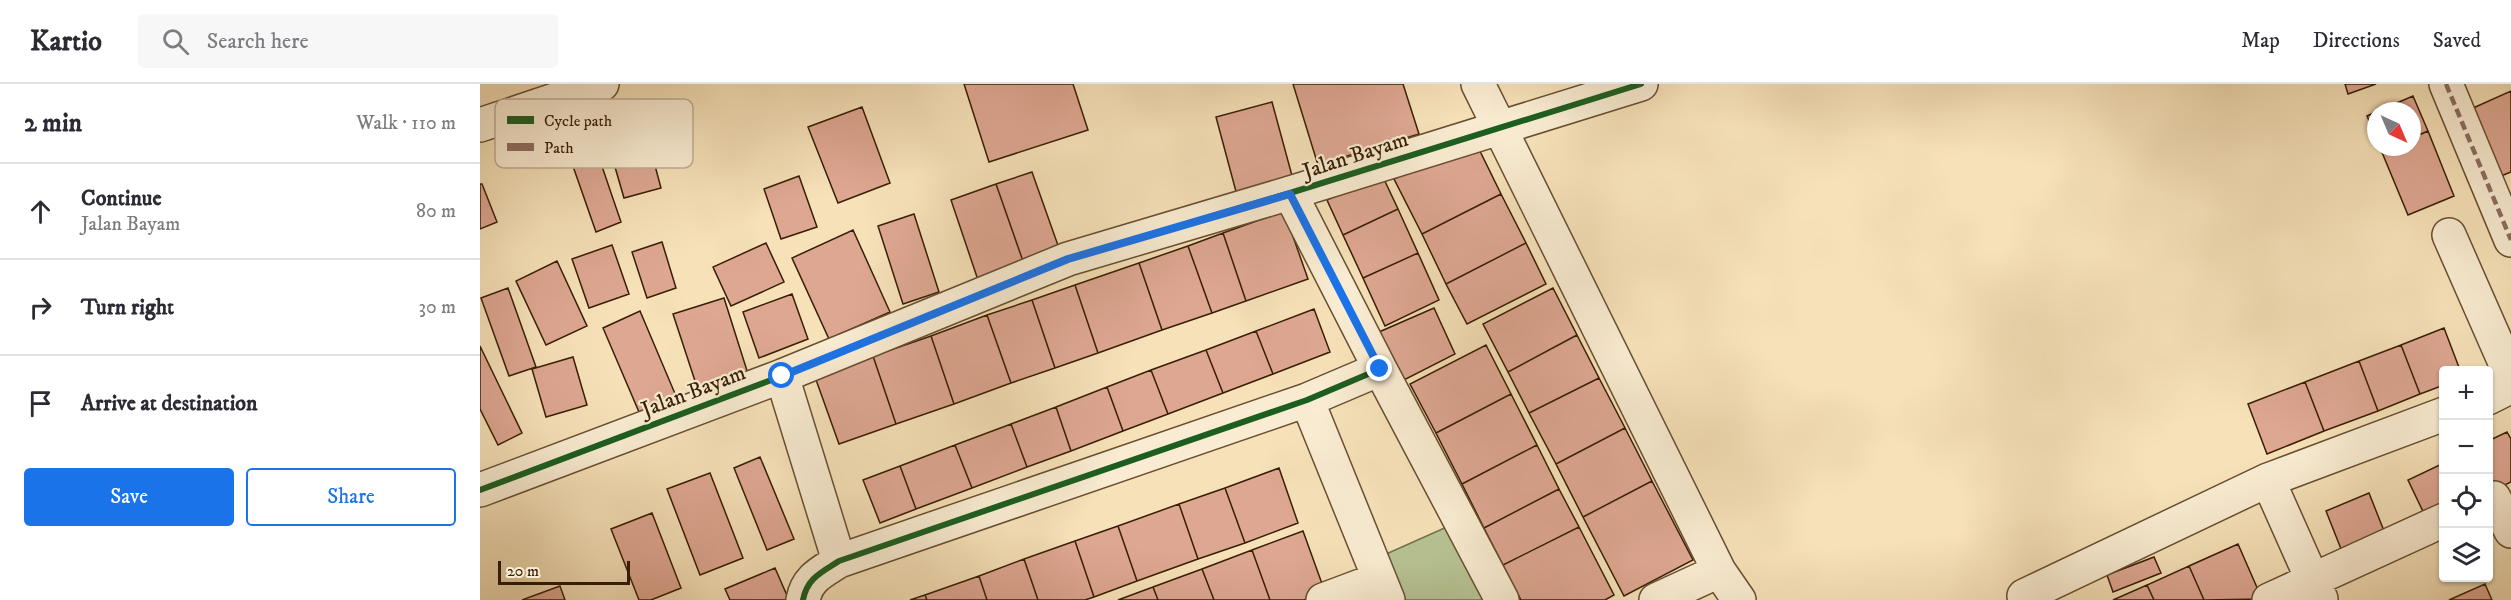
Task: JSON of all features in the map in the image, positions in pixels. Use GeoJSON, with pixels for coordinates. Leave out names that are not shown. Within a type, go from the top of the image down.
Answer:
{"type":"FeatureCollection","features":[{"type":"Feature","properties":{"kind":"street"},"geometry":{"type":"LineString","coordinates":[[556,99],[600,84]]}},
{"type":"Feature","properties":{"kind":"street"},"geometry":{"type":"LineString","coordinates":[[1478,84],[1719,571],[1738,600]]}},
{"type":"Feature","properties":{"kind":"street","name":"Jalan Bayam"},"geometry":{"type":"LineString","coordinates":[[480,490],[782,376],[1068,259],[1290,194],[1641,84]]}},
{"type":"Feature","properties":{"kind":"street"},"geometry":{"type":"LineString","coordinates":[[2446,84],[2511,240]]}},
{"type":"Feature","properties":{"kind":"street"},"geometry":{"type":"LineString","coordinates":[[480,125],[495,120]]}},
{"type":"Feature","properties":{"kind":"street"},"geometry":{"type":"LineString","coordinates":[[1290,194],[1502,600]]}},
{"type":"Feature","properties":{"kind":"street"},"geometry":{"type":"LineString","coordinates":[[2449,235],[2511,377],[2508,388],[2493,396]]}},
{"type":"Feature","properties":{"kind":"street"},"geometry":{"type":"LineString","coordinates":[[803,600],[805,589],[814,577],[839,561],[1307,400],[1380,369]]}},
{"type":"Feature","properties":{"kind":"street"},"geometry":{"type":"LineString","coordinates":[[782,376],[839,561]]}},
{"type":"Feature","properties":{"kind":"street"},"geometry":{"type":"LineString","coordinates":[[1307,400],[1384,589],[1323,600]]}},
{"type":"Feature","properties":{"kind":"street"},"geometry":{"type":"LineString","coordinates":[[2024,596],[2268,480],[2439,416]]}},
{"type":"Feature","properties":{"kind":"street"},"geometry":{"type":"LineString","coordinates":[[2268,480],[2317,589]]}},
{"type":"Feature","properties":{"kind":"street"},"geometry":{"type":"LineString","coordinates":[[2498,496],[2511,531]]}},
{"type":"Feature","properties":{"kind":"street"},"geometry":{"type":"LineString","coordinates":[[2269,600],[2317,589],[2439,523]]}},
{"type":"Feature","properties":{"kind":"street"},"geometry":{"type":"LineString","coordinates":[[1656,600],[1719,571]]}},
{"type":"Feature","properties":{"kind":"green space"},"geometry":{"type":"Polygon","coordinates":[[[1449,526],[1490,600],[1402,600],[1384,555],[1449,526]]]}},
{"type":"Feature","properties":{"kind":"building"},"geometry":{"type":"Polygon","coordinates":[[[964,84],[1073,84],[1088,130],[989,162],[964,84]]]}},
{"type":"Feature","properties":{"kind":"building"},"geometry":{"type":"Polygon","coordinates":[[[1293,84],[1403,84],[1419,134],[1318,165],[1293,84]]]}},
{"type":"Feature","properties":{"kind":"building"},"geometry":{"type":"Polygon","coordinates":[[[2345,84],[2376,84],[2348,94],[2345,84]]]}},
{"type":"Feature","properties":{"kind":"building"},"geometry":{"type":"Polygon","coordinates":[[[2511,91],[2511,172],[2501,176],[2471,109],[2511,91]]]}},
{"type":"Feature","properties":{"kind":"building"},"geometry":{"type":"Polygon","coordinates":[[[2413,96],[2416,102],[2399,102],[2413,96]]]}},
{"type":"Feature","properties":{"kind":"building"},"geometry":{"type":"Polygon","coordinates":[[[1272,102],[1294,183],[1238,199],[1216,117],[1272,102]]]}},
{"type":"Feature","properties":{"kind":"building"},"geometry":{"type":"Polygon","coordinates":[[[862,107],[890,183],[838,203],[808,127],[862,107]]]}},
{"type":"Feature","properties":{"kind":"building"},"geometry":{"type":"Polygon","coordinates":[[[2421,115],[2428,131],[2421,134],[2421,115]]]}},
{"type":"Feature","properties":{"kind":"building"},"geometry":{"type":"Polygon","coordinates":[[[2428,131],[2454,196],[2408,215],[2383,156],[2421,156],[2421,134],[2428,131]]]}},
{"type":"Feature","properties":{"kind":"building"},"geometry":{"type":"Polygon","coordinates":[[[1474,139],[1501,194],[1422,234],[1394,179],[1474,139]]]}},
{"type":"Feature","properties":{"kind":"building"},"geometry":{"type":"Polygon","coordinates":[[[574,168],[603,168],[621,222],[596,232],[574,168]]]}},
{"type":"Feature","properties":{"kind":"building"},"geometry":{"type":"Polygon","coordinates":[[[615,168],[656,168],[661,188],[624,198],[615,168]]]}},
{"type":"Feature","properties":{"kind":"building"},"geometry":{"type":"Polygon","coordinates":[[[1032,172],[1060,251],[1024,264],[996,184],[1032,172]]]}},
{"type":"Feature","properties":{"kind":"building"},"geometry":{"type":"Polygon","coordinates":[[[1382,175],[1398,209],[1343,235],[1327,200],[1382,175]]]}},
{"type":"Feature","properties":{"kind":"building"},"geometry":{"type":"Polygon","coordinates":[[[799,176],[817,227],[781,239],[764,189],[799,176]]]}},
{"type":"Feature","properties":{"kind":"building"},"geometry":{"type":"Polygon","coordinates":[[[480,184],[482,184],[497,222],[480,229],[480,184]]]}},
{"type":"Feature","properties":{"kind":"building"},"geometry":{"type":"Polygon","coordinates":[[[996,184],[1024,264],[978,280],[951,200],[996,184]]]}},
{"type":"Feature","properties":{"kind":"building"},"geometry":{"type":"Polygon","coordinates":[[[1501,194],[1526,243],[1446,284],[1422,234],[1501,194]]]}},
{"type":"Feature","properties":{"kind":"building"},"geometry":{"type":"Polygon","coordinates":[[[1398,209],[1418,253],[1363,278],[1343,235],[1398,209]]]}},
{"type":"Feature","properties":{"kind":"building"},"geometry":{"type":"Polygon","coordinates":[[[1284,211],[1308,279],[1246,301],[1223,233],[1284,211]]]}},
{"type":"Feature","properties":{"kind":"building"},"geometry":{"type":"Polygon","coordinates":[[[914,214],[939,292],[903,304],[878,226],[914,214]]]}},
{"type":"Feature","properties":{"kind":"building"},"geometry":{"type":"Polygon","coordinates":[[[853,230],[890,312],[829,339],[792,258],[853,230]]]}},
{"type":"Feature","properties":{"kind":"building"},"geometry":{"type":"Polygon","coordinates":[[[1223,233],[1246,301],[1212,313],[1188,246],[1223,233]]]}},
{"type":"Feature","properties":{"kind":"building"},"geometry":{"type":"Polygon","coordinates":[[[662,242],[676,288],[647,298],[632,252],[662,242]]]}},
{"type":"Feature","properties":{"kind":"building"},"geometry":{"type":"Polygon","coordinates":[[[766,243],[784,282],[731,306],[713,267],[766,243]]]}},
{"type":"Feature","properties":{"kind":"building"},"geometry":{"type":"Polygon","coordinates":[[[1526,243],[1546,284],[1467,324],[1446,284],[1526,243]]]}},
{"type":"Feature","properties":{"kind":"building"},"geometry":{"type":"Polygon","coordinates":[[[612,245],[629,294],[589,308],[572,259],[612,245]]]}},
{"type":"Feature","properties":{"kind":"building"},"geometry":{"type":"Polygon","coordinates":[[[1188,246],[1212,313],[1162,330],[1139,263],[1188,246]]]}},
{"type":"Feature","properties":{"kind":"building"},"geometry":{"type":"Polygon","coordinates":[[[1418,253],[1439,300],[1385,326],[1363,278],[1418,253]]]}},
{"type":"Feature","properties":{"kind":"building"},"geometry":{"type":"Polygon","coordinates":[[[557,261],[587,326],[546,345],[516,281],[557,261]]]}},
{"type":"Feature","properties":{"kind":"building"},"geometry":{"type":"Polygon","coordinates":[[[1139,263],[1162,330],[1098,353],[1075,285],[1139,263]]]}},
{"type":"Feature","properties":{"kind":"building"},"geometry":{"type":"Polygon","coordinates":[[[1075,285],[1098,353],[1055,368],[1032,300],[1075,285]]]}},
{"type":"Feature","properties":{"kind":"building"},"geometry":{"type":"Polygon","coordinates":[[[508,288],[536,367],[509,376],[481,298],[508,288]]]}},
{"type":"Feature","properties":{"kind":"building"},"geometry":{"type":"Polygon","coordinates":[[[1553,288],[1577,335],[1508,372],[1483,324],[1553,288]]]}},
{"type":"Feature","properties":{"kind":"building"},"geometry":{"type":"Polygon","coordinates":[[[792,294],[808,339],[759,358],[743,312],[792,294]]]}},
{"type":"Feature","properties":{"kind":"building"},"geometry":{"type":"Polygon","coordinates":[[[724,298],[749,377],[699,393],[673,314],[724,298]]]}},
{"type":"Feature","properties":{"kind":"building"},"geometry":{"type":"Polygon","coordinates":[[[1032,300],[1055,368],[1011,383],[987,315],[1032,300]]]}},
{"type":"Feature","properties":{"kind":"building"},"geometry":{"type":"Polygon","coordinates":[[[1434,308],[1455,354],[1400,382],[1379,332],[1434,308]]]}},
{"type":"Feature","properties":{"kind":"building"},"geometry":{"type":"Polygon","coordinates":[[[1314,309],[1330,352],[1273,374],[1256,331],[1314,309]]]}},
{"type":"Feature","properties":{"kind":"building"},"geometry":{"type":"Polygon","coordinates":[[[640,311],[676,396],[639,412],[603,328],[640,311]]]}},
{"type":"Feature","properties":{"kind":"building"},"geometry":{"type":"Polygon","coordinates":[[[987,315],[1011,383],[954,404],[931,336],[987,315]]]}},
{"type":"Feature","properties":{"kind":"building"},"geometry":{"type":"Polygon","coordinates":[[[2444,328],[2458,366],[2439,366],[2439,387],[2420,394],[2401,345],[2444,328]]]}},
{"type":"Feature","properties":{"kind":"building"},"geometry":{"type":"Polygon","coordinates":[[[1256,331],[1273,374],[1223,393],[1206,350],[1256,331]]]}},
{"type":"Feature","properties":{"kind":"building"},"geometry":{"type":"Polygon","coordinates":[[[1577,335],[1599,378],[1529,413],[1508,372],[1577,335]]]}},
{"type":"Feature","properties":{"kind":"building"},"geometry":{"type":"Polygon","coordinates":[[[931,336],[954,404],[896,424],[873,356],[931,336]]]}},
{"type":"Feature","properties":{"kind":"building"},"geometry":{"type":"Polygon","coordinates":[[[1486,345],[1511,394],[1436,433],[1410,384],[1486,345]]]}},
{"type":"Feature","properties":{"kind":"building"},"geometry":{"type":"Polygon","coordinates":[[[2401,345],[2420,394],[2378,411],[2359,361],[2401,345]]]}},
{"type":"Feature","properties":{"kind":"building"},"geometry":{"type":"Polygon","coordinates":[[[480,346],[522,433],[498,445],[480,409],[480,346]]]}},
{"type":"Feature","properties":{"kind":"building"},"geometry":{"type":"Polygon","coordinates":[[[1206,350],[1223,393],[1168,414],[1151,370],[1206,350]]]}},
{"type":"Feature","properties":{"kind":"building"},"geometry":{"type":"Polygon","coordinates":[[[873,356],[896,424],[839,444],[815,377],[873,356]]]}},
{"type":"Feature","properties":{"kind":"building"},"geometry":{"type":"Polygon","coordinates":[[[573,357],[587,405],[546,417],[532,369],[573,357]]]}},
{"type":"Feature","properties":{"kind":"building"},"geometry":{"type":"Polygon","coordinates":[[[2359,361],[2378,411],[2324,431],[2305,382],[2359,361]]]}},
{"type":"Feature","properties":{"kind":"building"},"geometry":{"type":"Polygon","coordinates":[[[1151,370],[1168,414],[1123,431],[1107,387],[1151,370]]]}},
{"type":"Feature","properties":{"kind":"building"},"geometry":{"type":"Polygon","coordinates":[[[1599,378],[1625,428],[1556,464],[1529,413],[1599,378]]]}},
{"type":"Feature","properties":{"kind":"building"},"geometry":{"type":"Polygon","coordinates":[[[2305,382],[2324,431],[2267,454],[2248,404],[2305,382]]]}},
{"type":"Feature","properties":{"kind":"building"},"geometry":{"type":"Polygon","coordinates":[[[1107,387],[1123,431],[1071,451],[1056,407],[1107,387]]]}},
{"type":"Feature","properties":{"kind":"building"},"geometry":{"type":"Polygon","coordinates":[[[1511,394],[1537,445],[1462,484],[1436,433],[1511,394]]]}},
{"type":"Feature","properties":{"kind":"building"},"geometry":{"type":"Polygon","coordinates":[[[1056,407],[1071,451],[1027,467],[1011,424],[1056,407]]]}},
{"type":"Feature","properties":{"kind":"building"},"geometry":{"type":"Polygon","coordinates":[[[1011,424],[1027,467],[972,488],[955,445],[1011,424]]]}},
{"type":"Feature","properties":{"kind":"building"},"geometry":{"type":"Polygon","coordinates":[[[1625,428],[1652,481],[1583,517],[1556,464],[1625,428]]]}},
{"type":"Feature","properties":{"kind":"building"},"geometry":{"type":"Polygon","coordinates":[[[2507,432],[2511,439],[2511,482],[2493,491],[2493,474],[2493,439],[2507,432]]]}},
{"type":"Feature","properties":{"kind":"building"},"geometry":{"type":"Polygon","coordinates":[[[955,445],[972,488],[916,509],[900,466],[955,445]]]}},
{"type":"Feature","properties":{"kind":"building"},"geometry":{"type":"Polygon","coordinates":[[[1537,445],[1559,489],[1484,528],[1462,484],[1537,445]]]}},
{"type":"Feature","properties":{"kind":"building"},"geometry":{"type":"Polygon","coordinates":[[[760,457],[794,539],[767,550],[734,468],[760,457]]]}},
{"type":"Feature","properties":{"kind":"building"},"geometry":{"type":"Polygon","coordinates":[[[2439,465],[2439,517],[2428,522],[2408,480],[2439,465]]]}},
{"type":"Feature","properties":{"kind":"building"},"geometry":{"type":"Polygon","coordinates":[[[900,466],[916,509],[880,523],[863,480],[900,466]]]}},
{"type":"Feature","properties":{"kind":"building"},"geometry":{"type":"Polygon","coordinates":[[[1279,468],[1298,523],[1245,543],[1225,488],[1279,468]]]}},
{"type":"Feature","properties":{"kind":"building"},"geometry":{"type":"Polygon","coordinates":[[[710,473],[743,558],[700,575],[667,489],[710,473]]]}},
{"type":"Feature","properties":{"kind":"building"},"geometry":{"type":"Polygon","coordinates":[[[1652,481],[1693,560],[1624,596],[1583,517],[1652,481]]]}},
{"type":"Feature","properties":{"kind":"building"},"geometry":{"type":"Polygon","coordinates":[[[1225,488],[1245,543],[1198,559],[1179,504],[1225,488]]]}},
{"type":"Feature","properties":{"kind":"building"},"geometry":{"type":"Polygon","coordinates":[[[1559,489],[1579,527],[1503,565],[1484,528],[1559,489]]]}},
{"type":"Feature","properties":{"kind":"building"},"geometry":{"type":"Polygon","coordinates":[[[2369,493],[2388,541],[2345,559],[2326,511],[2369,493]]]}},
{"type":"Feature","properties":{"kind":"building"},"geometry":{"type":"Polygon","coordinates":[[[1179,504],[1198,559],[1137,581],[1118,526],[1179,504]]]}},
{"type":"Feature","properties":{"kind":"building"},"geometry":{"type":"Polygon","coordinates":[[[652,513],[681,588],[651,600],[639,600],[611,529],[652,513]]]}},
{"type":"Feature","properties":{"kind":"building"},"geometry":{"type":"Polygon","coordinates":[[[1118,526],[1137,581],[1094,597],[1075,541],[1118,526]]]}},
{"type":"Feature","properties":{"kind":"building"},"geometry":{"type":"Polygon","coordinates":[[[1579,527],[1614,595],[1605,600],[1521,600],[1503,565],[1579,527]]]}},
{"type":"Feature","properties":{"kind":"building"},"geometry":{"type":"Polygon","coordinates":[[[1303,531],[1325,592],[1304,600],[1270,600],[1252,550],[1303,531]]]}},
{"type":"Feature","properties":{"kind":"building"},"geometry":{"type":"Polygon","coordinates":[[[1075,541],[1094,597],[1085,600],[1038,600],[1024,559],[1075,541]]]}},
{"type":"Feature","properties":{"kind":"building"},"geometry":{"type":"Polygon","coordinates":[[[2238,544],[2262,599],[2204,600],[2189,566],[2238,544]]]}},
{"type":"Feature","properties":{"kind":"building"},"geometry":{"type":"Polygon","coordinates":[[[1252,550],[1270,600],[1214,600],[1202,569],[1252,550]]]}},
{"type":"Feature","properties":{"kind":"building"},"geometry":{"type":"Polygon","coordinates":[[[2154,557],[2161,573],[2113,592],[2107,575],[2154,557]]]}},
{"type":"Feature","properties":{"kind":"building"},"geometry":{"type":"Polygon","coordinates":[[[1024,559],[1038,600],[987,600],[979,576],[1024,559]]]}},
{"type":"Feature","properties":{"kind":"building"},"geometry":{"type":"Polygon","coordinates":[[[2189,566],[2204,600],[2154,600],[2147,585],[2189,566]]]}},
{"type":"Feature","properties":{"kind":"building"},"geometry":{"type":"Polygon","coordinates":[[[775,568],[789,600],[730,600],[725,589],[775,568]]]}},
{"type":"Feature","properties":{"kind":"building"},"geometry":{"type":"Polygon","coordinates":[[[1202,569],[1214,600],[1158,600],[1153,587],[1202,569]]]}},
{"type":"Feature","properties":{"kind":"building"},"geometry":{"type":"Polygon","coordinates":[[[979,576],[987,600],[927,600],[925,595],[979,576]]]}},
{"type":"Feature","properties":{"kind":"building"},"geometry":{"type":"Polygon","coordinates":[[[2485,584],[2492,600],[2449,600],[2485,584]]]}},
{"type":"Feature","properties":{"kind":"building"},"geometry":{"type":"Polygon","coordinates":[[[2147,585],[2154,600],[2113,600],[2147,585]]]}},
{"type":"Feature","properties":{"kind":"building"},"geometry":{"type":"Polygon","coordinates":[[[560,586],[565,600],[522,600],[560,586]]]}},
{"type":"Feature","properties":{"kind":"building"},"geometry":{"type":"Polygon","coordinates":[[[1153,587],[1158,600],[1118,600],[1153,587]]]}},
{"type":"Feature","properties":{"kind":"building"},"geometry":{"type":"Polygon","coordinates":[[[925,595],[927,600],[910,600],[925,595]]]}},
{"type":"Feature","properties":{"kind":"marked path"},"geometry":{"type":"LineString","coordinates":[[2446,84],[2511,240]]}},
{"type":"Feature","properties":{"kind":"cycle path"},"geometry":{"type":"LineString","coordinates":[[480,490],[782,376],[1068,259],[1641,84]]}},
{"type":"Feature","properties":{"kind":"cycle path"},"geometry":{"type":"LineString","coordinates":[[803,600],[812,581],[821,572],[839,561],[1307,400],[1380,369]]}},
{"type":"Feature","properties":{"kind":"route"},"geometry":{"type":"LineString","coordinates":[[782,376],[1068,259],[1290,194],[1380,369]]}}]}
